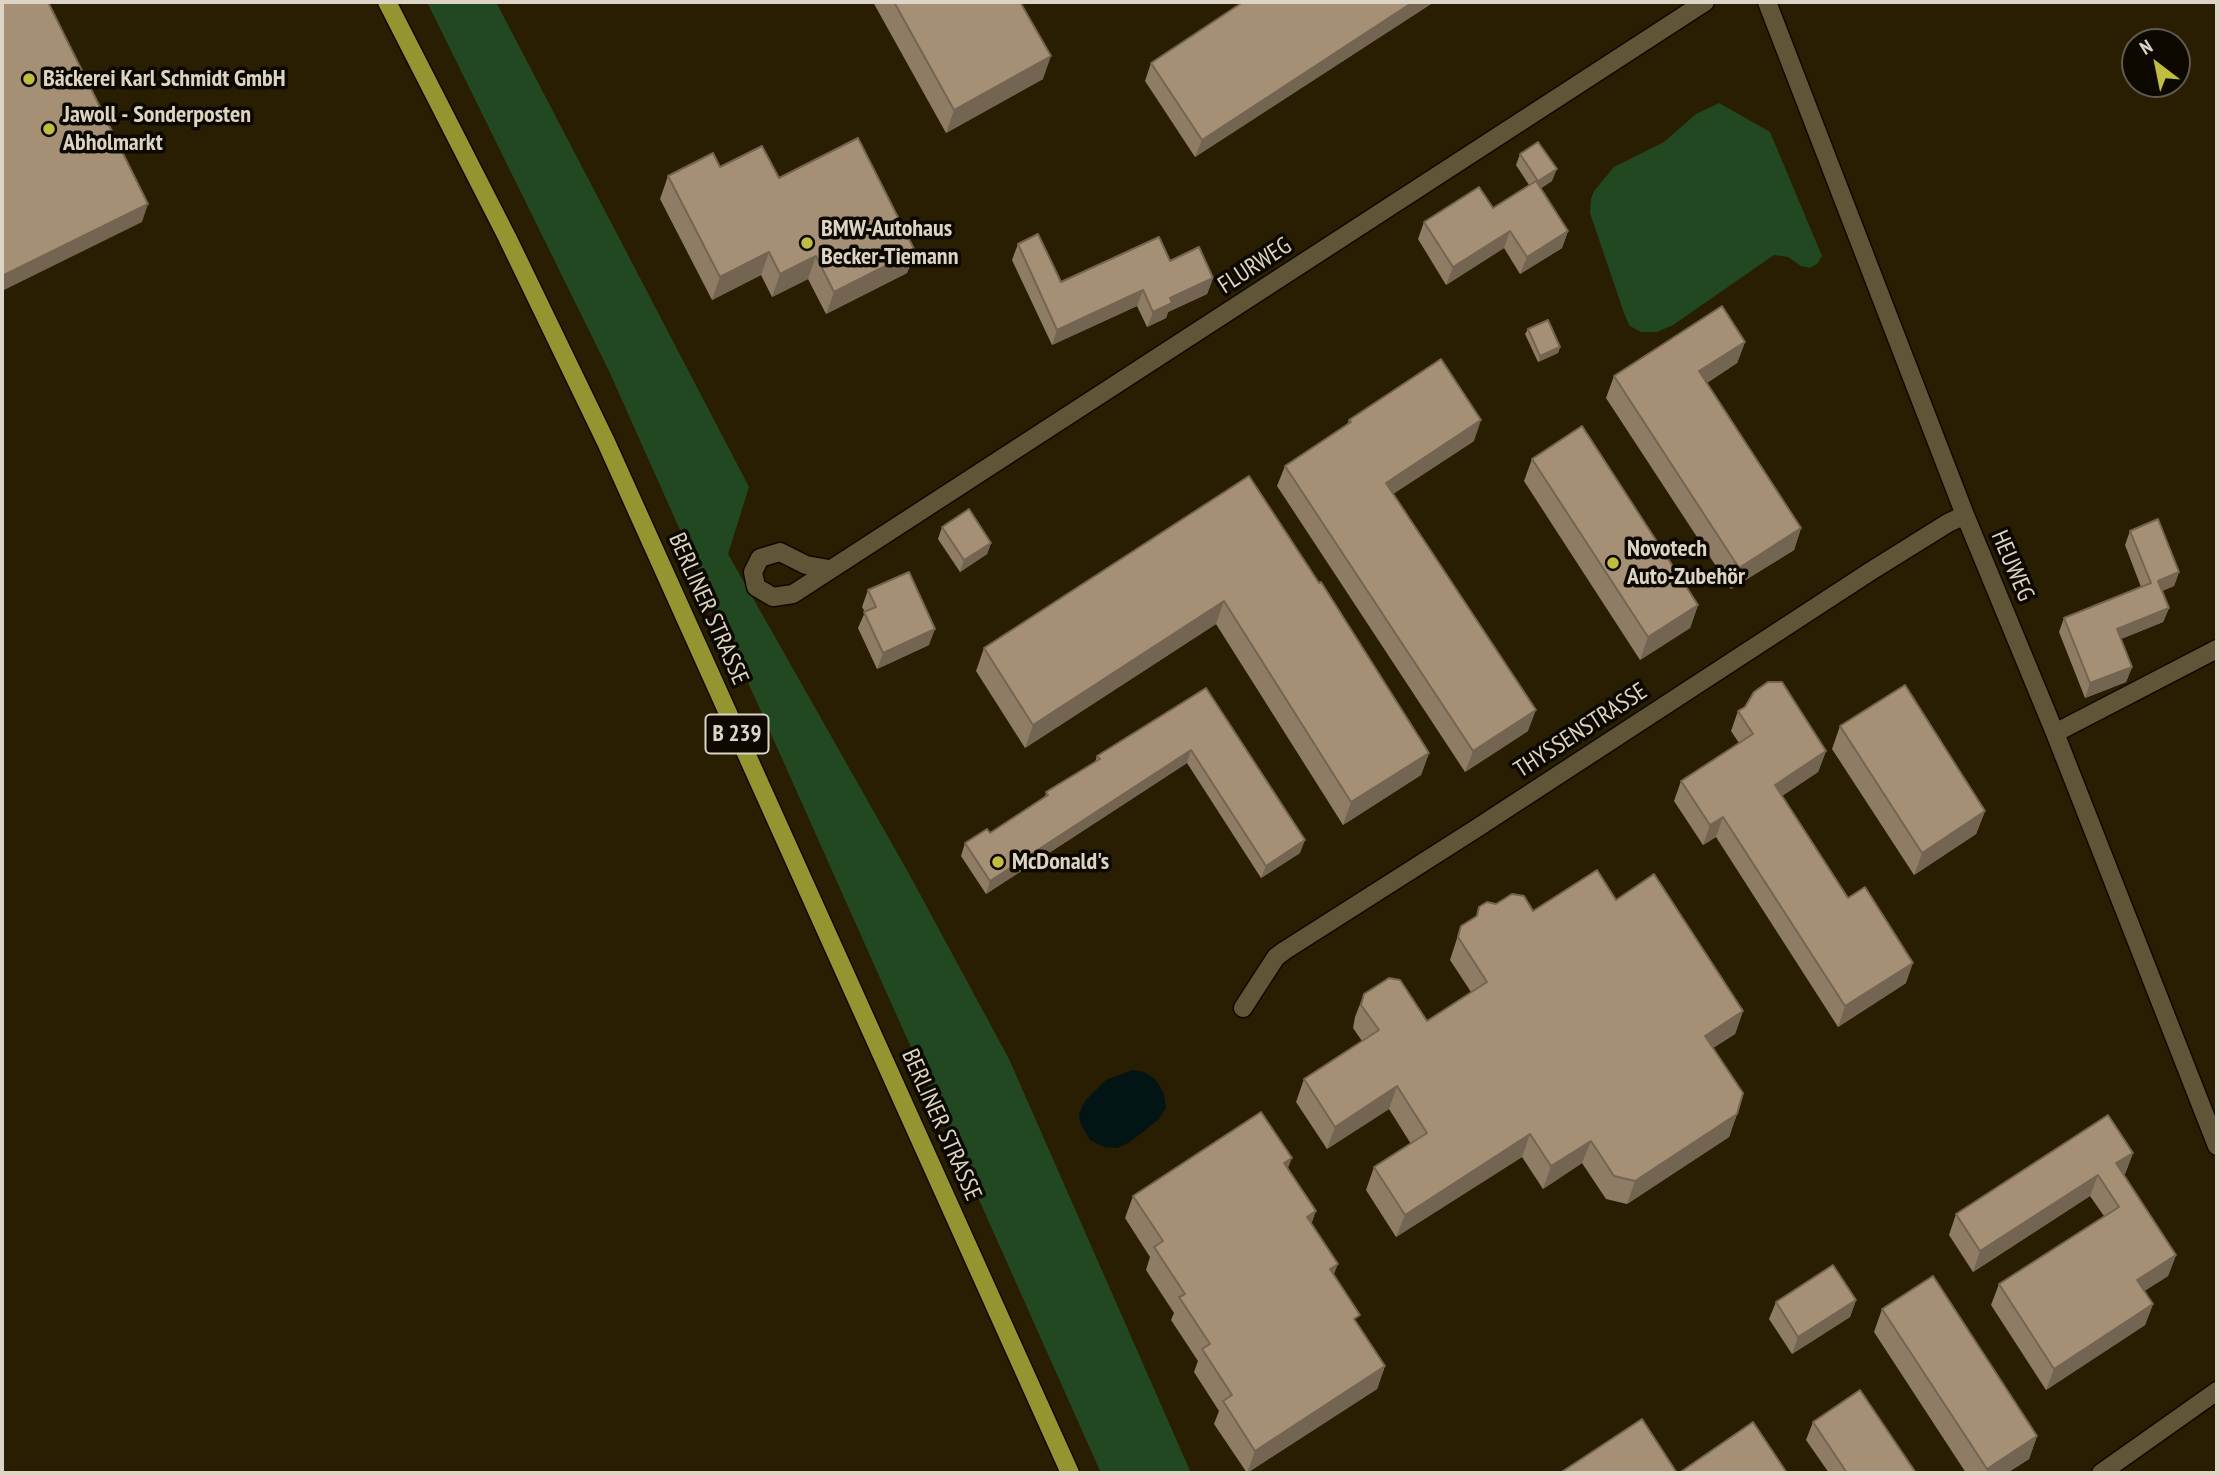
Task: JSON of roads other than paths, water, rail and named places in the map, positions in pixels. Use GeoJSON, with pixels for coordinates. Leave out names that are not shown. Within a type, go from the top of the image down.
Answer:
{"type":"FeatureCollection","features":[{"type":"Feature","properties":{"kind":"main road","name":"BERLINER STRASSE"},"geometry":{"type":"LineString","coordinates":[[387,2],[501,224],[606,442],[1070,1473]]}},
{"type":"Feature","properties":{"kind":"street","name":"FLURWEG"},"geometry":{"type":"LineString","coordinates":[[830,569],[1705,2]]}},
{"type":"Feature","properties":{"kind":"street","name":"HEUWEG"},"geometry":{"type":"LineString","coordinates":[[1767,2],[1965,515],[2055,733],[2217,1146]]}},
{"type":"Feature","properties":{"kind":"street","name":"THYSSENSTRASSE"},"geometry":{"type":"LineString","coordinates":[[1243,1008],[1276,957],[1284,951],[1486,823],[1871,571],[1965,515]]}},
{"type":"Feature","properties":{"kind":"street"},"geometry":{"type":"LineString","coordinates":[[2055,733],[2217,649]]}},
{"type":"Feature","properties":{"kind":"street"},"geometry":{"type":"LineString","coordinates":[[2101,1473],[2217,1391]]}},
{"type":"Feature","properties":{"kind":"place","name":"Bäckerei Karl Schmidt GmbH"},"geometry":{"type":"Point","coordinates":[29,79]}},
{"type":"Feature","properties":{"kind":"place","name":"Jawoll - Sonderposten Abholmarkt"},"geometry":{"type":"Point","coordinates":[49,129]}},
{"type":"Feature","properties":{"kind":"place","name":"BMW-Autohaus Becker-Tiemann"},"geometry":{"type":"Point","coordinates":[807,243]}},
{"type":"Feature","properties":{"kind":"place","name":"Novotech Auto-Zubehör"},"geometry":{"type":"Point","coordinates":[1613,563]}},
{"type":"Feature","properties":{"kind":"place","name":"McDonald's"},"geometry":{"type":"Point","coordinates":[998,862]}}]}
